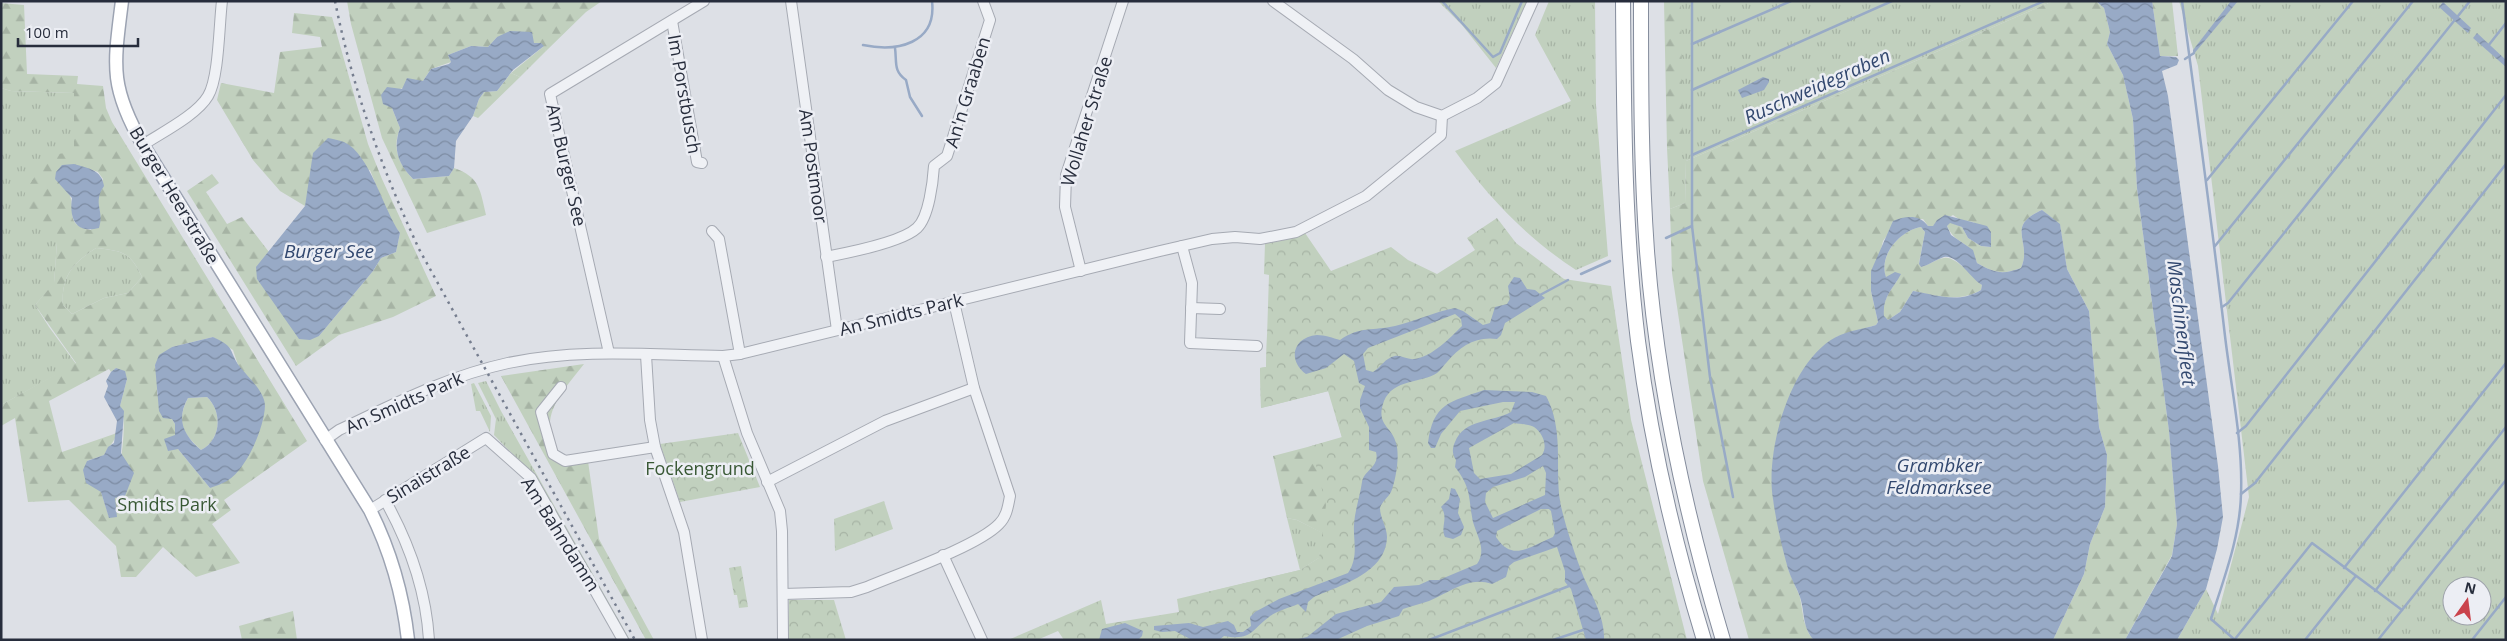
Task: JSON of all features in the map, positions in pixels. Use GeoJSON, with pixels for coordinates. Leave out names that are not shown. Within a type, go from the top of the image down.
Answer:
{"type":"FeatureCollection","features":[{"type":"Feature","properties":{"kind":"highway"},"geometry":{"type":"LineString","coordinates":[[1623,1],[1625,182],[1638,342],[1665,495],[1704,640]]}},
{"type":"Feature","properties":{"kind":"highway"},"geometry":{"type":"LineString","coordinates":[[1641,1],[1644,182],[1648,252],[1657,340],[1683,490],[1723,640]]}},
{"type":"Feature","properties":{"kind":"main road","name":"Burger Heerstraße"},"geometry":{"type":"LineString","coordinates":[[122,1],[116,51],[116,84],[126,113],[143,145],[370,510],[380,531],[399,589],[408,640]]}},
{"type":"Feature","properties":{"kind":"street"},"geometry":{"type":"LineString","coordinates":[[143,145],[180,120],[207,98],[213,84],[222,1]]}},
{"type":"Feature","properties":{"kind":"street","name":"Am Burger See"},"geometry":{"type":"LineString","coordinates":[[609,354],[550,94],[704,1]]}},
{"type":"Feature","properties":{"kind":"street","name":"Am Postmoor"},"geometry":{"type":"LineString","coordinates":[[791,1],[837,330]]}},
{"type":"Feature","properties":{"kind":"street","name":"An'n Graaben"},"geometry":{"type":"LineString","coordinates":[[826,257],[858,251],[909,233],[918,227],[922,221],[933,186],[934,166],[947,156],[990,20],[983,1]]}},
{"type":"Feature","properties":{"kind":"street","name":"Wollaher Straße"},"geometry":{"type":"LineString","coordinates":[[1081,271],[1065,207],[1066,175],[1123,1]]}},
{"type":"Feature","properties":{"kind":"street"},"geometry":{"type":"LineString","coordinates":[[1273,1],[1353,58],[1388,90],[1416,107],[1442,116],[1478,98],[1496,83],[1533,1]]}},
{"type":"Feature","properties":{"kind":"street","name":"Im Porstbusch"},"geometry":{"type":"LineString","coordinates":[[672,21],[697,162],[702,163]]}},
{"type":"Feature","properties":{"kind":"street","name":"An Smidts Park"},"geometry":{"type":"LineString","coordinates":[[325,440],[371,414],[464,375],[508,363],[543,358],[609,354],[723,356],[740,354],[1212,239],[1235,237],[1260,239],[1296,232],[1366,196],[1441,135],[1442,116]]}},
{"type":"Feature","properties":{"kind":"street"},"geometry":{"type":"LineString","coordinates":[[712,231],[719,240],[740,354]]}},
{"type":"Feature","properties":{"kind":"street"},"geometry":{"type":"LineString","coordinates":[[1182,246],[1192,283],[1190,342],[1257,346]]}},
{"type":"Feature","properties":{"kind":"street"},"geometry":{"type":"LineString","coordinates":[[783,594],[851,592],[980,538],[999,524],[1008,511],[1010,496],[974,388],[954,302]]}},
{"type":"Feature","properties":{"kind":"street"},"geometry":{"type":"LineString","coordinates":[[1191,308],[1220,309]]}},
{"type":"Feature","properties":{"kind":"street"},"geometry":{"type":"LineString","coordinates":[[646,355],[650,420],[654,447],[684,532],[702,640]]}},
{"type":"Feature","properties":{"kind":"street"},"geometry":{"type":"LineString","coordinates":[[723,356],[747,433],[780,511],[782,522],[782,640]]}},
{"type":"Feature","properties":{"kind":"street"},"geometry":{"type":"LineString","coordinates":[[561,387],[541,412],[554,454],[566,461],[654,447]]}},
{"type":"Feature","properties":{"kind":"street"},"geometry":{"type":"LineString","coordinates":[[767,482],[885,422],[974,388]]}},
{"type":"Feature","properties":{"kind":"street","name":"Sinaistraße"},"geometry":{"type":"LineString","coordinates":[[370,510],[486,438]]}},
{"type":"Feature","properties":{"kind":"street","name":"Am Bahndamm"},"geometry":{"type":"LineString","coordinates":[[486,438],[531,478],[623,640]]}},
{"type":"Feature","properties":{"kind":"street"},"geometry":{"type":"LineString","coordinates":[[385,500],[409,548],[426,619],[429,640]]}},
{"type":"Feature","properties":{"kind":"street"},"geometry":{"type":"LineString","coordinates":[[943,555],[982,640]]}},
{"type":"Feature","properties":{"kind":"green space"},"geometry":{"type":"Polygon","coordinates":[[[347,1],[602,1],[586,12],[546,51],[541,43],[497,37],[488,47],[471,46],[448,55],[451,62],[431,69],[423,81],[397,90],[392,108],[400,128],[397,149],[400,161],[404,167],[413,179],[449,176],[454,168],[463,172],[478,185],[486,215],[427,233],[382,138],[351,24],[347,1]]]}},
{"type":"Feature","properties":{"kind":"green space"},"geometry":{"type":"Polygon","coordinates":[[[1438,1],[1527,1],[1496,68],[1462,25],[1438,1]]]}},
{"type":"Feature","properties":{"kind":"green space"},"geometry":{"type":"Polygon","coordinates":[[[1549,1],[1595,1],[1596,105],[1608,256],[1576,270],[1525,231],[1481,185],[1455,151],[1571,101],[1535,35],[1549,1]]]}},
{"type":"Feature","properties":{"kind":"green space"},"geometry":{"type":"Polygon","coordinates":[[[1664,1],[1681,1],[1683,152],[1674,158],[1670,149],[1667,148],[1664,1]]]}},
{"type":"Feature","properties":{"kind":"green space"},"geometry":{"type":"Polygon","coordinates":[[[1681,1],[2053,1],[1686,161],[1685,203],[1670,209],[1667,148],[1670,149],[1680,58],[1681,1]]]}},
{"type":"Feature","properties":{"kind":"green space"},"geometry":{"type":"Polygon","coordinates":[[[2053,1],[2096,1],[2104,8],[2110,32],[2107,44],[2123,75],[2133,119],[2137,188],[2169,431],[2177,524],[2172,555],[2125,640],[2053,640],[2084,574],[2090,544],[2105,507],[2107,455],[2099,427],[2089,311],[2067,269],[2060,225],[2042,210],[2031,216],[2024,222],[2022,229],[2024,258],[2021,268],[2009,272],[1999,272],[1977,263],[1971,250],[1954,237],[1947,226],[1950,222],[1962,227],[1968,238],[1981,246],[1990,247],[1991,233],[1973,222],[1960,220],[1953,215],[1933,226],[1928,226],[1923,219],[1893,221],[1891,230],[1883,241],[1871,291],[1878,322],[1876,325],[1836,337],[1773,498],[1788,569],[1800,597],[1804,621],[1809,634],[1814,640],[1749,640],[1703,481],[1672,273],[1670,209],[1685,203],[1686,161],[2053,1]]]}},
{"type":"Feature","properties":{"kind":"green space"},"geometry":{"type":"Polygon","coordinates":[[[2152,1],[2172,1],[2178,56],[2160,56],[2152,1]]]}},
{"type":"Feature","properties":{"kind":"green space"},"geometry":{"type":"Polygon","coordinates":[[[2179,1],[2506,1],[2506,640],[2177,640],[2206,589],[2218,614],[2249,497],[2198,66],[2179,1]]]}},
{"type":"Feature","properties":{"kind":"green space","name":"Smidts Park"},"geometry":{"type":"Polygon","coordinates":[[[1,3],[24,5],[27,74],[78,76],[77,84],[103,86],[106,108],[112,122],[307,441],[224,500],[231,510],[212,524],[240,563],[196,577],[163,547],[136,577],[121,577],[116,546],[69,500],[28,502],[15,418],[1,426],[1,405],[76,363],[35,305],[54,283],[57,242],[20,212],[26,190],[49,155],[74,152],[74,93],[11,91],[1,88],[1,3]],[[86,168],[68,191],[71,198],[74,220],[82,228],[91,230],[100,212],[97,202],[103,179],[98,172],[86,168]],[[96,248],[81,259],[70,271],[64,286],[63,305],[72,314],[104,298],[128,293],[142,277],[134,262],[125,254],[113,250],[96,248]],[[213,337],[172,347],[155,365],[158,381],[157,394],[175,424],[178,449],[210,488],[253,447],[265,406],[262,397],[238,365],[233,350],[213,337]],[[116,368],[111,372],[109,369],[49,401],[62,452],[117,433],[104,455],[87,461],[101,492],[109,517],[121,460],[124,427],[120,406],[127,379],[116,368]]]}},
{"type":"Feature","properties":{"kind":"green space"},"geometry":{"type":"Polygon","coordinates":[[[294,13],[332,17],[368,144],[382,179],[436,296],[393,317],[339,335],[296,366],[187,191],[212,174],[219,183],[206,192],[227,224],[242,217],[269,252],[257,267],[257,279],[275,302],[319,336],[373,271],[381,258],[396,252],[400,233],[389,218],[370,170],[309,190],[305,206],[280,191],[253,160],[217,100],[221,83],[274,93],[280,52],[322,47],[320,37],[292,33],[294,13]]]}},
{"type":"Feature","properties":{"kind":"green space"},"geometry":{"type":"Polygon","coordinates":[[[544,46],[546,51],[520,77],[511,73],[544,46]]]}},
{"type":"Feature","properties":{"kind":"green space"},"geometry":{"type":"Polygon","coordinates":[[[511,73],[520,77],[478,118],[473,116],[479,99],[484,92],[497,91],[511,73]]]}},
{"type":"Feature","properties":{"kind":"green space"},"geometry":{"type":"Polygon","coordinates":[[[1,88],[11,91],[74,93],[74,152],[57,242],[54,284],[35,305],[76,364],[1,405],[1,88]]]}},
{"type":"Feature","properties":{"kind":"green space"},"geometry":{"type":"Polygon","coordinates":[[[1497,218],[1516,243],[1564,279],[1611,286],[1631,420],[1687,640],[1064,640],[1058,631],[1037,640],[1008,640],[1101,600],[1106,624],[1179,612],[1177,599],[1300,570],[1319,558],[1326,505],[1311,446],[1342,437],[1329,391],[1261,408],[1260,368],[1266,367],[1269,275],[1264,274],[1265,243],[1280,241],[1305,233],[1331,271],[1391,247],[1408,260],[1437,274],[1475,250],[1467,238],[1497,218]]]}},
{"type":"Feature","properties":{"kind":"green space"},"geometry":{"type":"Polygon","coordinates":[[[1921,227],[1925,232],[1919,263],[1921,267],[1948,258],[1964,267],[1982,285],[1981,290],[1956,297],[1913,291],[1900,312],[1888,320],[1883,316],[1885,301],[1897,281],[1886,278],[1884,270],[1885,261],[1893,245],[1899,239],[1913,229],[1921,227]]]}},
{"type":"Feature","properties":{"kind":"green space"},"geometry":{"type":"Polygon","coordinates":[[[96,248],[125,254],[134,262],[142,277],[128,293],[104,298],[72,314],[63,305],[66,278],[81,259],[96,248]]]}},
{"type":"Feature","properties":{"kind":"green space"},"geometry":{"type":"Polygon","coordinates":[[[1267,334],[1336,357],[1355,556],[1203,614],[1204,593],[1300,570],[1319,558],[1322,533],[1297,520],[1287,518],[1273,456],[1342,438],[1328,391],[1261,408],[1260,368],[1266,367],[1267,334]]]}},
{"type":"Feature","properties":{"kind":"green space"},"geometry":{"type":"Polygon","coordinates":[[[584,364],[567,385],[554,407],[550,430],[553,442],[561,456],[587,454],[599,539],[654,640],[646,640],[501,376],[584,364]]]}},
{"type":"Feature","properties":{"kind":"green space"},"geometry":{"type":"Polygon","coordinates":[[[486,381],[630,640],[628,640],[534,476],[494,435],[496,419],[478,383],[486,381]]]}},
{"type":"Feature","properties":{"kind":"green space"},"geometry":{"type":"Polygon","coordinates":[[[474,383],[491,416],[490,432],[480,411],[476,411],[471,384],[474,383]]]}},
{"type":"Feature","properties":{"kind":"green space"},"geometry":{"type":"Polygon","coordinates":[[[207,397],[216,410],[218,425],[213,440],[201,450],[185,432],[182,413],[188,398],[207,397]]]}},
{"type":"Feature","properties":{"kind":"green space","name":"Fockengrund"},"geometry":{"type":"Polygon","coordinates":[[[738,433],[760,487],[680,502],[660,444],[738,433]]]}},
{"type":"Feature","properties":{"kind":"green space"},"geometry":{"type":"Polygon","coordinates":[[[884,501],[893,529],[835,551],[834,519],[884,501]]]}},
{"type":"Feature","properties":{"kind":"green space"},"geometry":{"type":"Polygon","coordinates":[[[1287,518],[1297,520],[1323,533],[1319,558],[1300,570],[1287,518]]]}},
{"type":"Feature","properties":{"kind":"green space"},"geometry":{"type":"Polygon","coordinates":[[[741,566],[748,607],[739,608],[737,595],[734,595],[729,568],[741,566]]]}},
{"type":"Feature","properties":{"kind":"green space"},"geometry":{"type":"Polygon","coordinates":[[[789,600],[834,600],[846,640],[788,640],[789,600]]]}},
{"type":"Feature","properties":{"kind":"green space"},"geometry":{"type":"Polygon","coordinates":[[[293,611],[297,640],[242,640],[239,626],[293,611]]]}},
{"type":"Feature","properties":{"kind":"water","name":"Maschinenfleet"},"geometry":{"type":"Polygon","coordinates":[[[2096,1],[2152,1],[2160,56],[2176,57],[2179,60],[2177,65],[2162,71],[2168,96],[2218,466],[2223,517],[2217,549],[2206,589],[2177,640],[2125,640],[2172,556],[2177,524],[2169,431],[2137,188],[2133,119],[2123,75],[2107,44],[2110,32],[2104,8],[2096,1]]]}},
{"type":"Feature","properties":{"kind":"water"},"geometry":{"type":"Polygon","coordinates":[[[2231,1],[2238,1],[2193,55],[2193,50],[2231,1]]]}},
{"type":"Feature","properties":{"kind":"water"},"geometry":{"type":"Polygon","coordinates":[[[2443,2],[2471,28],[2468,33],[2439,7],[2443,2]]]}},
{"type":"Feature","properties":{"kind":"water"},"geometry":{"type":"Polygon","coordinates":[[[510,31],[532,32],[534,43],[541,43],[544,46],[513,70],[497,91],[484,92],[479,99],[473,116],[456,141],[454,168],[449,176],[413,179],[403,167],[398,155],[397,142],[400,128],[392,108],[383,104],[381,95],[387,87],[402,89],[407,78],[423,81],[431,69],[451,62],[448,55],[471,46],[488,47],[497,37],[510,31]]]}},
{"type":"Feature","properties":{"kind":"water"},"geometry":{"type":"Polygon","coordinates":[[[2477,33],[2506,60],[2506,67],[2473,38],[2477,33]]]}},
{"type":"Feature","properties":{"kind":"water"},"geometry":{"type":"Polygon","coordinates":[[[1763,77],[1769,79],[1764,90],[1742,98],[1738,90],[1763,77]]]}},
{"type":"Feature","properties":{"kind":"water","name":"Burger See"},"geometry":{"type":"Polygon","coordinates":[[[328,138],[344,142],[353,148],[361,158],[369,170],[400,233],[396,252],[381,258],[373,271],[319,336],[310,340],[299,339],[257,279],[256,267],[305,206],[313,153],[328,138]]]}},
{"type":"Feature","properties":{"kind":"water"},"geometry":{"type":"Polygon","coordinates":[[[74,164],[94,170],[103,181],[104,186],[99,198],[101,216],[99,228],[85,229],[76,223],[71,206],[72,198],[55,179],[56,172],[62,165],[74,164]]]}},
{"type":"Feature","properties":{"kind":"water","name":"Grambker Feldmarksee"},"geometry":{"type":"Polygon","coordinates":[[[2042,210],[2060,224],[2067,269],[2089,311],[2099,427],[2107,455],[2105,507],[2090,544],[2084,574],[2053,640],[1814,640],[1807,630],[1802,603],[1788,569],[1773,499],[1773,457],[1777,433],[1784,409],[1794,386],[1806,366],[1820,349],[1840,335],[1876,325],[1878,322],[1871,291],[1871,271],[1893,221],[1912,217],[1921,219],[1928,226],[1933,226],[1937,220],[1945,215],[1987,226],[1991,232],[1991,247],[1981,246],[1968,238],[1962,227],[1950,223],[1947,226],[1951,235],[1973,250],[1977,263],[1994,271],[2009,272],[2021,268],[2024,258],[2022,229],[2024,222],[2042,210]],[[1921,227],[1913,229],[1899,238],[1888,252],[1884,269],[1886,277],[1895,272],[1901,274],[1886,298],[1884,316],[1888,320],[1900,312],[1913,291],[1956,298],[1981,290],[1982,285],[1959,263],[1949,257],[1941,258],[1921,267],[1919,264],[1925,232],[1921,227]]]}},
{"type":"Feature","properties":{"kind":"water"},"geometry":{"type":"Polygon","coordinates":[[[1514,277],[1520,278],[1527,289],[1535,290],[1545,298],[1505,323],[1501,335],[1497,339],[1482,339],[1469,343],[1457,351],[1437,373],[1401,385],[1388,394],[1384,401],[1382,409],[1383,420],[1394,437],[1397,448],[1396,474],[1391,492],[1380,508],[1387,533],[1385,549],[1371,569],[1349,582],[1314,597],[1308,602],[1306,612],[1298,604],[1283,610],[1272,615],[1246,636],[1224,636],[1219,640],[1192,640],[1175,631],[1162,632],[1154,630],[1154,626],[1189,623],[1203,627],[1228,621],[1234,625],[1237,632],[1243,632],[1251,626],[1250,617],[1255,612],[1279,599],[1348,573],[1355,549],[1355,519],[1363,478],[1374,465],[1377,457],[1376,452],[1369,450],[1369,427],[1360,408],[1360,400],[1365,386],[1359,383],[1354,361],[1344,354],[1326,368],[1306,374],[1296,362],[1295,356],[1295,350],[1302,340],[1317,335],[1340,340],[1360,331],[1395,326],[1455,308],[1463,311],[1483,325],[1490,323],[1495,307],[1507,304],[1510,299],[1508,286],[1514,277]],[[1455,314],[1368,348],[1363,354],[1366,370],[1373,372],[1388,359],[1395,356],[1412,359],[1427,355],[1462,326],[1461,319],[1455,314]]]}},
{"type":"Feature","properties":{"kind":"water"},"geometry":{"type":"Polygon","coordinates":[[[213,337],[221,341],[229,347],[236,362],[259,390],[264,401],[264,415],[258,436],[248,458],[234,475],[225,482],[210,488],[178,449],[168,451],[164,439],[175,435],[175,424],[172,419],[163,418],[159,411],[155,365],[159,355],[172,347],[213,337]],[[207,397],[188,398],[182,413],[183,426],[186,432],[201,450],[213,440],[218,425],[216,410],[207,397]]]}},
{"type":"Feature","properties":{"kind":"water"},"geometry":{"type":"Polygon","coordinates":[[[116,368],[125,371],[127,379],[120,406],[124,411],[121,453],[134,473],[125,496],[115,498],[117,517],[109,518],[101,492],[86,483],[83,470],[87,461],[104,455],[108,447],[114,443],[117,421],[104,397],[108,386],[106,381],[111,372],[116,368]]]}},
{"type":"Feature","properties":{"kind":"water"},"geometry":{"type":"Polygon","coordinates":[[[1484,390],[1532,392],[1546,396],[1552,409],[1557,434],[1560,501],[1567,530],[1579,565],[1601,617],[1604,640],[1586,640],[1571,589],[1565,582],[1565,571],[1557,547],[1514,562],[1509,566],[1506,577],[1492,584],[1483,582],[1467,583],[1429,601],[1403,609],[1399,616],[1367,626],[1336,640],[1294,640],[1307,637],[1336,614],[1381,602],[1394,587],[1419,585],[1430,580],[1439,580],[1477,564],[1481,554],[1480,543],[1473,522],[1467,487],[1455,467],[1456,460],[1453,454],[1453,447],[1459,435],[1465,429],[1511,412],[1515,402],[1503,402],[1460,411],[1441,434],[1435,448],[1431,448],[1428,443],[1434,420],[1445,406],[1453,401],[1484,390]],[[1514,423],[1469,448],[1474,473],[1480,479],[1511,474],[1542,455],[1545,448],[1544,440],[1540,433],[1532,426],[1514,423]],[[1543,466],[1525,477],[1493,487],[1486,493],[1485,502],[1493,518],[1545,495],[1546,473],[1543,466]],[[1541,509],[1497,531],[1496,537],[1502,545],[1515,551],[1529,548],[1553,537],[1555,533],[1549,509],[1541,509]]]}},
{"type":"Feature","properties":{"kind":"water"},"geometry":{"type":"Polygon","coordinates":[[[1451,488],[1455,489],[1460,499],[1458,513],[1464,527],[1461,535],[1453,539],[1445,537],[1443,530],[1444,515],[1441,507],[1449,499],[1451,488]]]}},
{"type":"Feature","properties":{"kind":"water"},"geometry":{"type":"Polygon","coordinates":[[[1125,623],[1143,631],[1142,636],[1138,640],[1099,640],[1102,629],[1125,623]]]}},
{"type":"Feature","properties":{"kind":"waterway"},"geometry":{"type":"LineString","coordinates":[[863,45],[889,47],[912,42],[921,36],[928,27],[932,16],[932,1]]}},
{"type":"Feature","properties":{"kind":"waterway"},"geometry":{"type":"LineString","coordinates":[[1442,1],[1493,57],[1500,53],[1522,1]]}},
{"type":"Feature","properties":{"kind":"waterway"},"geometry":{"type":"LineString","coordinates":[[1666,238],[1692,226],[1692,1]]}},
{"type":"Feature","properties":{"kind":"waterway"},"geometry":{"type":"LineString","coordinates":[[1692,44],[1791,1]]}},
{"type":"Feature","properties":{"kind":"waterway"},"geometry":{"type":"LineString","coordinates":[[1692,90],[1892,1]]}},
{"type":"Feature","properties":{"kind":"waterway","name":"Ruschweidegraben"},"geometry":{"type":"LineString","coordinates":[[1692,155],[2044,1]]}},
{"type":"Feature","properties":{"kind":"waterway"},"geometry":{"type":"LineString","coordinates":[[2182,1],[2236,415],[2241,474],[2238,526],[2226,573],[2211,619],[2235,640]]}},
{"type":"Feature","properties":{"kind":"waterway"},"geometry":{"type":"LineString","coordinates":[[2207,180],[2353,1]]}},
{"type":"Feature","properties":{"kind":"waterway"},"geometry":{"type":"LineString","coordinates":[[2215,246],[2413,1]]}},
{"type":"Feature","properties":{"kind":"waterway"},"geometry":{"type":"LineString","coordinates":[[2222,307],[2228,303],[2470,1]]}},
{"type":"Feature","properties":{"kind":"waterway"},"geometry":{"type":"LineString","coordinates":[[2488,46],[2506,23]]}},
{"type":"Feature","properties":{"kind":"waterway"},"geometry":{"type":"LineString","coordinates":[[895,48],[897,70],[906,80],[910,97],[922,116]]}},
{"type":"Feature","properties":{"kind":"waterway"},"geometry":{"type":"LineString","coordinates":[[2185,59],[2194,53]]}},
{"type":"Feature","properties":{"kind":"waterway"},"geometry":{"type":"LineString","coordinates":[[2237,433],[2246,426],[2506,95]]}},
{"type":"Feature","properties":{"kind":"waterway"},"geometry":{"type":"LineString","coordinates":[[2241,494],[2255,483],[2506,164]]}},
{"type":"Feature","properties":{"kind":"waterway"},"geometry":{"type":"LineString","coordinates":[[1692,226],[1710,377],[1733,497]]}},
{"type":"Feature","properties":{"kind":"waterway","name":"Ruschweidegraben"},"geometry":{"type":"LineString","coordinates":[[1581,274],[1610,261]]}},
{"type":"Feature","properties":{"kind":"waterway","name":"Ruschweidegraben"},"geometry":{"type":"LineString","coordinates":[[1540,295],[1568,280]]}},
{"type":"Feature","properties":{"kind":"waterway"},"geometry":{"type":"LineString","coordinates":[[2344,568],[2506,363]]}},
{"type":"Feature","properties":{"kind":"waterway"},"geometry":{"type":"LineString","coordinates":[[2375,591],[2506,427]]}},
{"type":"Feature","properties":{"kind":"waterway"},"geometry":{"type":"LineString","coordinates":[[2378,640],[2506,480]]}},
{"type":"Feature","properties":{"kind":"waterway"},"geometry":{"type":"LineString","coordinates":[[2235,639],[2312,543],[2402,610]]}},
{"type":"Feature","properties":{"kind":"waterway"},"geometry":{"type":"LineString","coordinates":[[2305,640],[2355,577]]}},
{"type":"Feature","properties":{"kind":"waterway"},"geometry":{"type":"LineString","coordinates":[[1429,640],[1569,586]]}},
{"type":"Feature","properties":{"kind":"waterway"},"geometry":{"type":"LineString","coordinates":[[2472,640],[2506,597]]}},
{"type":"Feature","properties":{"kind":"waterway"},"geometry":{"type":"LineString","coordinates":[[1553,640],[1583,630]]}},
{"type":"Feature","properties":{"kind":"railway"},"geometry":{"type":"LineString","coordinates":[[335,1],[359,96],[393,189],[419,249],[635,640]]}}]}
